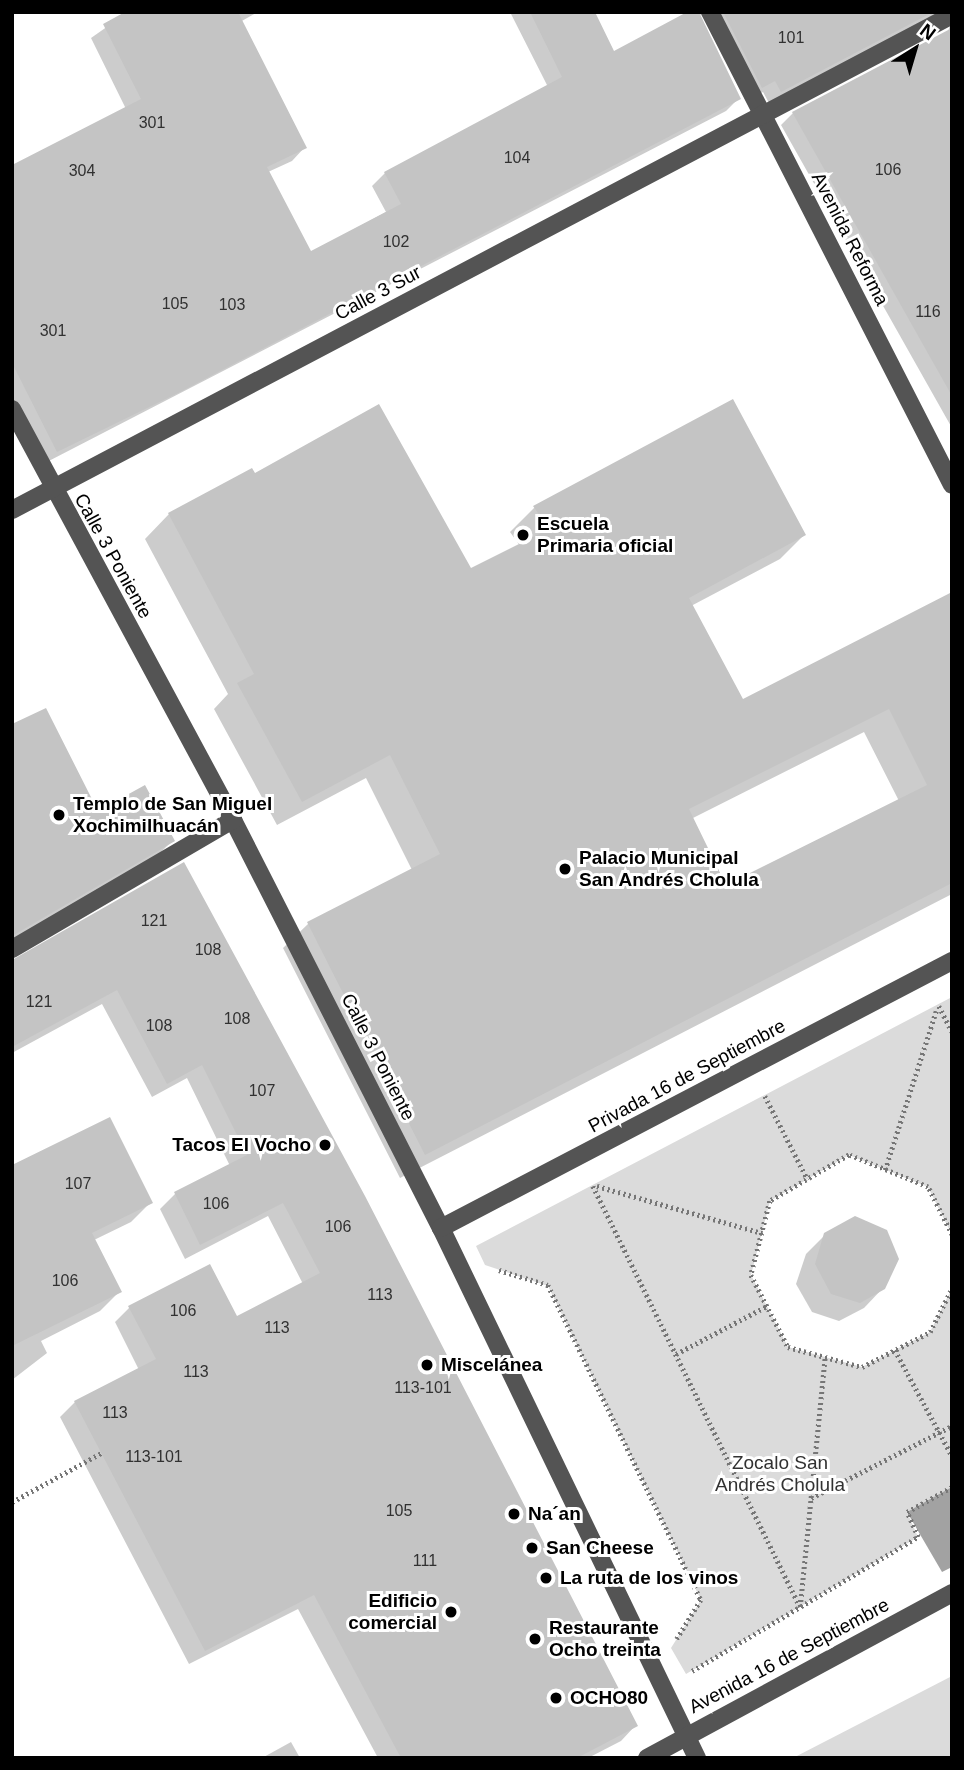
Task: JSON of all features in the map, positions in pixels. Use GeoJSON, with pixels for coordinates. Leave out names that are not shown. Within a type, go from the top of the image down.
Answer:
{"type":"FeatureCollection","features":[{"type":"Feature","properties":{"kind":"street","name":"Avenida Reforma"},"geometry":{"type":"LineString","coordinates":[[710,12],[952,485]]}},
{"type":"Feature","properties":{"kind":"street","name":"Calle 3 Sur"},"geometry":{"type":"LineString","coordinates":[[12,510],[952,15]]}},
{"type":"Feature","properties":{"kind":"street","name":"Calle 3 Poniente"},"geometry":{"type":"LineString","coordinates":[[12,409],[52,489],[233,820],[441,1228],[697,1758]]}},
{"type":"Feature","properties":{"kind":"street"},"geometry":{"type":"LineString","coordinates":[[12,949],[233,820]]}},
{"type":"Feature","properties":{"kind":"street","name":"Privada 16 de Septiembre"},"geometry":{"type":"LineString","coordinates":[[441,1228],[952,961]]}},
{"type":"Feature","properties":{"kind":"street","name":"Avenida 16 de Septiembre"},"geometry":{"type":"LineString","coordinates":[[647,1758],[685,1735],[952,1593]]}},
{"type":"Feature","properties":{"kind":"path"},"geometry":{"type":"LineString","coordinates":[[925,1011],[945,1001]]}},
{"type":"Feature","properties":{"kind":"path"},"geometry":{"type":"LineString","coordinates":[[938,1004],[952,1032]]}},
{"type":"Feature","properties":{"kind":"path"},"geometry":{"type":"LineString","coordinates":[[885,1170],[938,1004]]}},
{"type":"Feature","properties":{"kind":"path"},"geometry":{"type":"LineString","coordinates":[[752,1101],[777,1088]]}},
{"type":"Feature","properties":{"kind":"path"},"geometry":{"type":"LineString","coordinates":[[765,1095],[808,1180]]}},
{"type":"Feature","properties":{"kind":"path"},"geometry":{"type":"LineString","coordinates":[[952,1235],[929,1187],[849,1155],[770,1201],[751,1275],[788,1347],[862,1367],[930,1332],[952,1288]]}},
{"type":"Feature","properties":{"kind":"path"},"geometry":{"type":"LineString","coordinates":[[581,1191],[605,1178]]}},
{"type":"Feature","properties":{"kind":"path"},"geometry":{"type":"LineString","coordinates":[[593,1185],[762,1233]]}},
{"type":"Feature","properties":{"kind":"path"},"geometry":{"type":"LineString","coordinates":[[593,1185],[800,1608]]}},
{"type":"Feature","properties":{"kind":"path"},"geometry":{"type":"LineString","coordinates":[[485,1265],[548,1285],[701,1600],[671,1648]]}},
{"type":"Feature","properties":{"kind":"path"},"geometry":{"type":"LineString","coordinates":[[676,1354],[767,1306]]}},
{"type":"Feature","properties":{"kind":"path"},"geometry":{"type":"LineString","coordinates":[[895,1350],[952,1456]]}},
{"type":"Feature","properties":{"kind":"path"},"geometry":{"type":"LineString","coordinates":[[800,1608],[825,1357]]}},
{"type":"Feature","properties":{"kind":"path"},"geometry":{"type":"LineString","coordinates":[[811,1498],[952,1426]]}},
{"type":"Feature","properties":{"kind":"path"},"geometry":{"type":"LineString","coordinates":[[12,1502],[102,1453]]}},
{"type":"Feature","properties":{"kind":"path"},"geometry":{"type":"LineString","coordinates":[[681,1665],[686,1674],[918,1537],[907,1512],[952,1487]]}},
{"type":"Feature","properties":{"kind":"green space","name":"Zocalo San Andrés Cholula"},"geometry":{"type":"Polygon","coordinates":[[[952,997],[952,1235],[928,1187],[849,1155],[770,1201],[751,1275],[788,1347],[862,1367],[930,1332],[952,1288],[952,1489],[907,1512],[918,1537],[686,1674],[671,1648],[701,1600],[548,1286],[485,1265],[476,1246],[952,997]]]}},
{"type":"Feature","properties":{"kind":"green space"},"geometry":{"type":"Polygon","coordinates":[[[952,1676],[952,1758],[793,1758],[952,1676]]]}},
{"type":"Feature","properties":{"kind":"shaded area"},"geometry":{"type":"Polygon","coordinates":[[[952,1487],[952,1567],[942,1572],[907,1512],[952,1487]]]}},
{"type":"Feature","properties":{"kind":"building"},"geometry":{"type":"Polygon","coordinates":[[[125,12],[238,12],[307,148],[267,167],[311,251],[401,204],[384,172],[562,77],[530,12],[595,12],[614,51],[687,12],[699,12],[741,99],[180,392],[57,452],[12,363],[12,165],[141,99],[103,24],[125,12]]]}},
{"type":"Feature","properties":{"kind":"building"},"geometry":{"type":"Polygon","coordinates":[[[723,12],[933,12],[781,92],[775,81],[762,88],[723,12]]]}},
{"type":"Feature","properties":{"kind":"building"},"geometry":{"type":"Polygon","coordinates":[[[952,28],[952,396],[792,112],[952,28]]]}},
{"type":"Feature","properties":{"kind":"building"},"geometry":{"type":"Polygon","coordinates":[[[733,399],[806,535],[689,598],[743,699],[952,592],[952,883],[425,1155],[307,922],[440,854],[390,755],[302,802],[237,683],[254,674],[168,513],[252,468],[255,473],[379,404],[471,568],[549,529],[533,506],[733,399]],[[889,709],[689,809],[726,885],[927,785],[889,709]]]}},
{"type":"Feature","properties":{"kind":"building"},"geometry":{"type":"Polygon","coordinates":[[[46,708],[98,811],[145,785],[175,841],[12,936],[12,724],[46,708]]]}},
{"type":"Feature","properties":{"kind":"building"},"geometry":{"type":"Polygon","coordinates":[[[184,862],[365,1196],[638,1726],[577,1758],[401,1758],[314,1595],[205,1651],[74,1401],[156,1359],[128,1306],[210,1264],[237,1316],[320,1273],[283,1203],[200,1245],[174,1192],[247,1155],[202,1065],[167,1084],[117,990],[12,1047],[12,960],[184,862]]]}},
{"type":"Feature","properties":{"kind":"building"},"geometry":{"type":"Polygon","coordinates":[[[110,1117],[153,1203],[92,1233],[122,1292],[12,1346],[12,1165],[110,1117]]]}},
{"type":"Feature","properties":{"kind":"building"},"geometry":{"type":"Polygon","coordinates":[[[855,1216],[887,1230],[899,1259],[885,1289],[860,1303],[831,1294],[815,1264],[824,1233],[855,1216]]]}},
{"type":"Feature","properties":{"kind":"place","name":"Escuela Primaria oficial"},"geometry":{"type":"Point","coordinates":[523,535]}},
{"type":"Feature","properties":{"kind":"place","name":"Templo de San Miguel Xochimilhuacán"},"geometry":{"type":"Point","coordinates":[59,815]}},
{"type":"Feature","properties":{"kind":"place","name":"Palacio Municipal San Andrés Cholula"},"geometry":{"type":"Point","coordinates":[565,869]}},
{"type":"Feature","properties":{"kind":"place","name":"Tacos El Vocho"},"geometry":{"type":"Point","coordinates":[325,1145]}},
{"type":"Feature","properties":{"kind":"place","name":"Miscelánea"},"geometry":{"type":"Point","coordinates":[427,1365]}},
{"type":"Feature","properties":{"kind":"place","name":"Na´an"},"geometry":{"type":"Point","coordinates":[514,1514]}},
{"type":"Feature","properties":{"kind":"place","name":"San Cheese"},"geometry":{"type":"Point","coordinates":[532,1548]}},
{"type":"Feature","properties":{"kind":"place","name":"La ruta de los vinos"},"geometry":{"type":"Point","coordinates":[546,1578]}},
{"type":"Feature","properties":{"kind":"place","name":"Edificio comercial"},"geometry":{"type":"Point","coordinates":[451,1612]}},
{"type":"Feature","properties":{"kind":"place","name":"Restaurante Ocho treinta"},"geometry":{"type":"Point","coordinates":[535,1639]}},
{"type":"Feature","properties":{"kind":"place","name":"OCHO80"},"geometry":{"type":"Point","coordinates":[556,1698]}}]}
